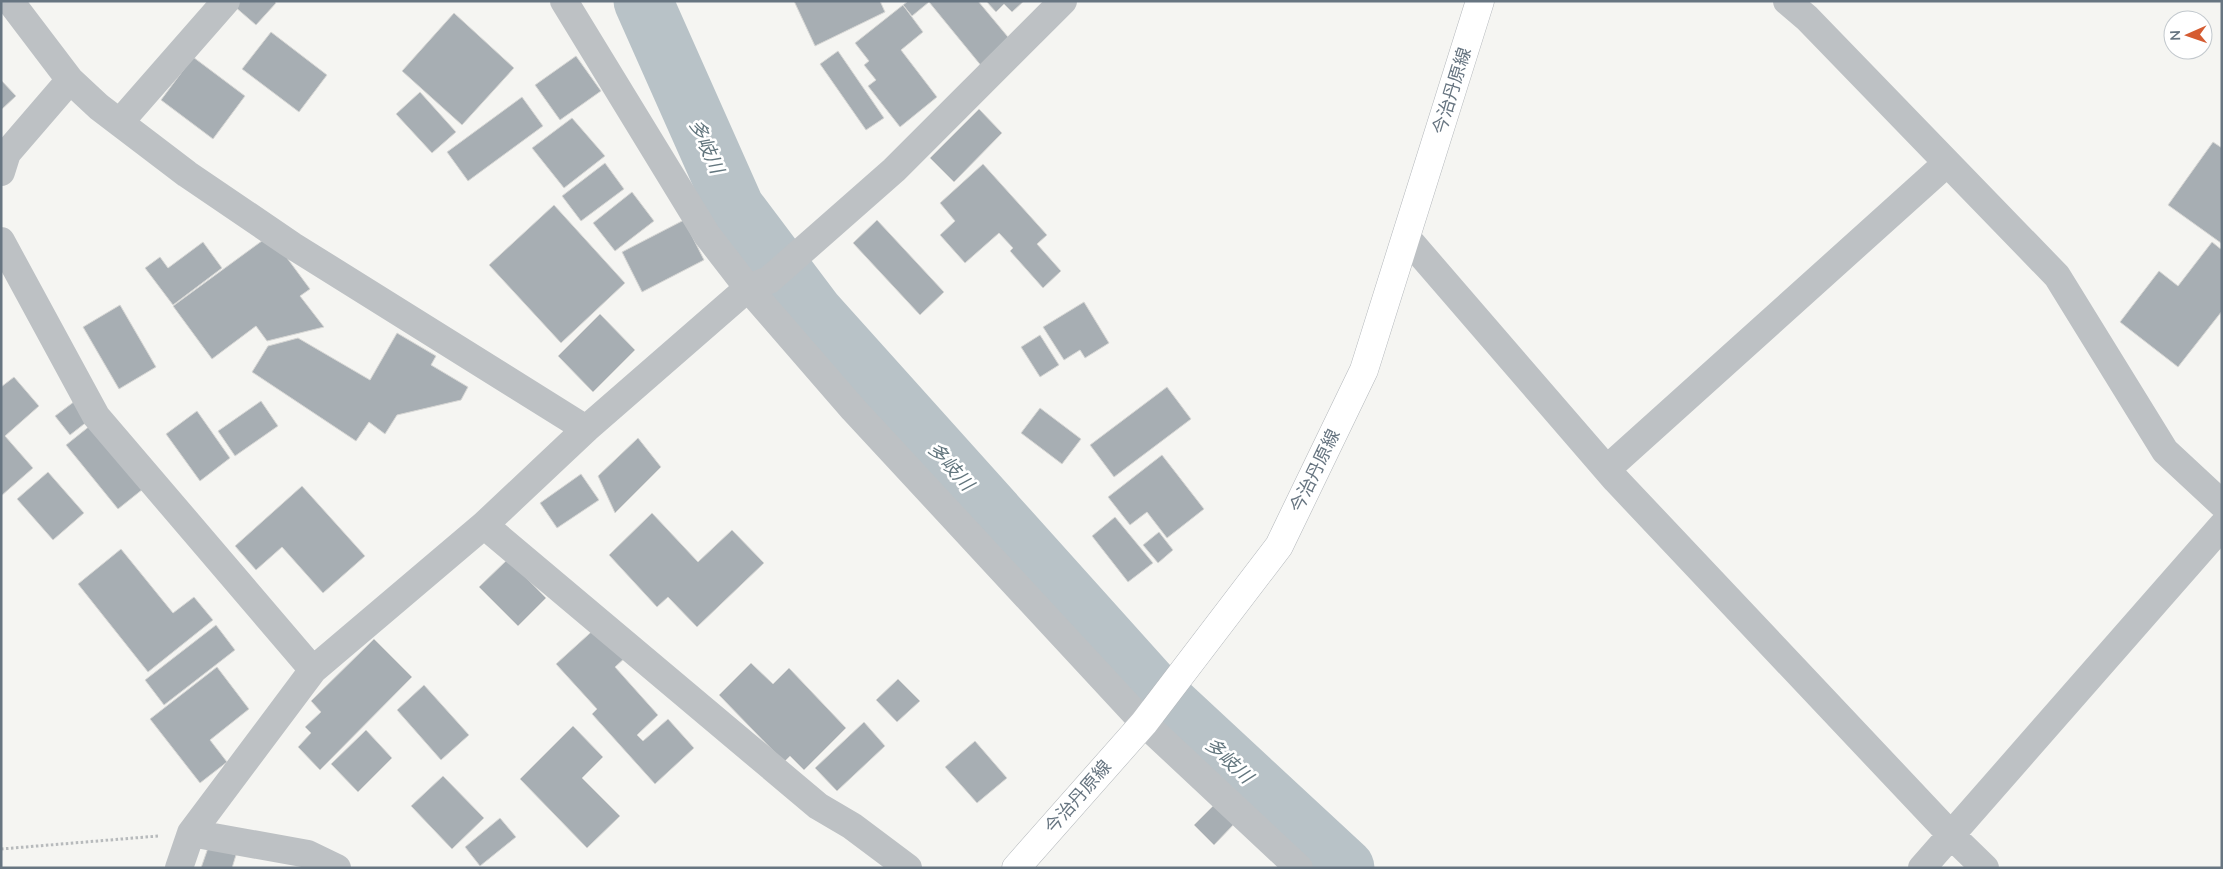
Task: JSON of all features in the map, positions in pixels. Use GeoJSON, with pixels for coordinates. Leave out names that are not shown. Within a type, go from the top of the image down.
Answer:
{"type":"FeatureCollection","features":[{"type":"Feature","properties":{"kind":"main road","name":"今治丹原線"},"geometry":{"type":"LineString","coordinates":[[1016,868],[1144,723],[1279,546],[1364,370],[1480,1]]}},
{"type":"Feature","properties":{"kind":"street"},"geometry":{"type":"LineString","coordinates":[[10,1],[70,80],[187,174],[293,246],[586,429]]}},
{"type":"Feature","properties":{"kind":"street"},"geometry":{"type":"LineString","coordinates":[[120,122],[226,1]]}},
{"type":"Feature","properties":{"kind":"street"},"geometry":{"type":"LineString","coordinates":[[564,1],[707,235],[748,288],[853,409],[1144,723],[1299,868]]}},
{"type":"Feature","properties":{"kind":"street"},"geometry":{"type":"LineString","coordinates":[[179,868],[191,834],[313,670],[484,525],[586,429],[748,288],[769,280],[894,170],[1063,1]]}},
{"type":"Feature","properties":{"kind":"street"},"geometry":{"type":"LineString","coordinates":[[1787,1],[1807,18],[2057,276],[2165,451],[2222,504]]}},
{"type":"Feature","properties":{"kind":"street"},"geometry":{"type":"LineString","coordinates":[[1,172],[7,153],[70,80]]}},
{"type":"Feature","properties":{"kind":"street"},"geometry":{"type":"LineString","coordinates":[[1607,469],[1947,162]]}},
{"type":"Feature","properties":{"kind":"street"},"geometry":{"type":"LineString","coordinates":[[1406,237],[1607,469],[1952,836],[1985,868]]}},
{"type":"Feature","properties":{"kind":"street"},"geometry":{"type":"LineString","coordinates":[[1,242],[96,416],[313,670]]}},
{"type":"Feature","properties":{"kind":"street"},"geometry":{"type":"LineString","coordinates":[[484,525],[818,806],[852,826],[908,868]]}},
{"type":"Feature","properties":{"kind":"street"},"geometry":{"type":"LineString","coordinates":[[1922,868],[2222,526]]}},
{"type":"Feature","properties":{"kind":"street"},"geometry":{"type":"LineString","coordinates":[[191,834],[308,854],[337,868]]}},
{"type":"Feature","properties":{"kind":"path"},"geometry":{"type":"LineString","coordinates":[[1,849],[191,834]]}},
{"type":"Feature","properties":{"kind":"building"},"geometry":{"type":"Polygon","coordinates":[[[238,1],[274,1],[276,3],[256,25],[234,6],[238,1]]]}},
{"type":"Feature","properties":{"kind":"building"},"geometry":{"type":"Polygon","coordinates":[[[794,1],[880,1],[885,12],[815,46],[794,1]]]}},
{"type":"Feature","properties":{"kind":"building"},"geometry":{"type":"Polygon","coordinates":[[[908,1],[978,1],[1013,43],[983,68],[929,2],[912,16],[903,5],[908,1]]]}},
{"type":"Feature","properties":{"kind":"building"},"geometry":{"type":"Polygon","coordinates":[[[986,1],[1024,1],[1012,12],[1004,4],[996,12],[986,1]]]}},
{"type":"Feature","properties":{"kind":"building"},"geometry":{"type":"Polygon","coordinates":[[[903,5],[923,32],[901,50],[937,97],[900,127],[868,86],[876,80],[864,65],[869,61],[855,43],[903,5]]]}},
{"type":"Feature","properties":{"kind":"building"},"geometry":{"type":"Polygon","coordinates":[[[454,13],[514,68],[462,125],[402,71],[454,13]]]}},
{"type":"Feature","properties":{"kind":"building"},"geometry":{"type":"Polygon","coordinates":[[[271,32],[327,75],[299,112],[242,69],[271,32]]]}},
{"type":"Feature","properties":{"kind":"building"},"geometry":{"type":"Polygon","coordinates":[[[838,51],[884,118],[866,130],[820,64],[838,51]]]}},
{"type":"Feature","properties":{"kind":"building"},"geometry":{"type":"Polygon","coordinates":[[[576,56],[601,91],[560,120],[535,85],[576,56]]]}},
{"type":"Feature","properties":{"kind":"building"},"geometry":{"type":"Polygon","coordinates":[[[193,57],[245,96],[213,139],[161,100],[193,57]]]}},
{"type":"Feature","properties":{"kind":"building"},"geometry":{"type":"Polygon","coordinates":[[[1,80],[16,96],[1,110],[1,80]]]}},
{"type":"Feature","properties":{"kind":"building"},"geometry":{"type":"Polygon","coordinates":[[[420,92],[456,132],[432,153],[396,114],[420,92]]]}},
{"type":"Feature","properties":{"kind":"building"},"geometry":{"type":"Polygon","coordinates":[[[522,97],[543,126],[468,181],[447,152],[522,97]]]}},
{"type":"Feature","properties":{"kind":"building"},"geometry":{"type":"Polygon","coordinates":[[[979,109],[1002,133],[954,182],[930,158],[979,109]]]}},
{"type":"Feature","properties":{"kind":"building"},"geometry":{"type":"Polygon","coordinates":[[[572,118],[605,156],[564,188],[532,148],[572,118]]]}},
{"type":"Feature","properties":{"kind":"building"},"geometry":{"type":"Polygon","coordinates":[[[2213,142],[2222,148],[2221,243],[2168,205],[2213,142]]]}},
{"type":"Feature","properties":{"kind":"building"},"geometry":{"type":"Polygon","coordinates":[[[605,163],[624,189],[581,221],[562,196],[605,163]]]}},
{"type":"Feature","properties":{"kind":"building"},"geometry":{"type":"Polygon","coordinates":[[[983,164],[1047,235],[1037,244],[1061,271],[1043,288],[1010,251],[1013,248],[999,233],[965,263],[940,235],[955,221],[940,203],[983,164]]]}},
{"type":"Feature","properties":{"kind":"building"},"geometry":{"type":"Polygon","coordinates":[[[632,192],[654,221],[615,251],[593,223],[632,192]]]}},
{"type":"Feature","properties":{"kind":"building"},"geometry":{"type":"Polygon","coordinates":[[[554,205],[625,283],[561,343],[489,265],[554,205]]]}},
{"type":"Feature","properties":{"kind":"building"},"geometry":{"type":"Polygon","coordinates":[[[684,220],[704,260],[642,292],[622,252],[684,220]]]}},
{"type":"Feature","properties":{"kind":"building"},"geometry":{"type":"Polygon","coordinates":[[[877,220],[944,292],[920,315],[853,243],[877,220]]]}},
{"type":"Feature","properties":{"kind":"building"},"geometry":{"type":"Polygon","coordinates":[[[270,235],[310,289],[300,296],[324,327],[267,341],[256,326],[212,359],[173,306],[270,235]]]}},
{"type":"Feature","properties":{"kind":"building"},"geometry":{"type":"Polygon","coordinates":[[[203,242],[222,268],[173,305],[145,268],[160,257],[168,268],[203,242]]]}},
{"type":"Feature","properties":{"kind":"building"},"geometry":{"type":"Polygon","coordinates":[[[2212,242],[2222,250],[2222,311],[2178,367],[2120,322],[2159,271],[2178,286],[2212,242]]]}},
{"type":"Feature","properties":{"kind":"building"},"geometry":{"type":"Polygon","coordinates":[[[1084,302],[1109,343],[1085,358],[1080,350],[1064,360],[1043,327],[1084,302]]]}},
{"type":"Feature","properties":{"kind":"building"},"geometry":{"type":"Polygon","coordinates":[[[120,305],[156,367],[119,389],[83,327],[120,305]]]}},
{"type":"Feature","properties":{"kind":"building"},"geometry":{"type":"Polygon","coordinates":[[[600,314],[635,350],[593,392],[558,356],[600,314]]]}},
{"type":"Feature","properties":{"kind":"building"},"geometry":{"type":"Polygon","coordinates":[[[397,333],[436,356],[431,365],[468,387],[461,400],[397,415],[385,434],[369,422],[356,441],[252,372],[268,346],[298,338],[370,380],[397,333]]]}},
{"type":"Feature","properties":{"kind":"building"},"geometry":{"type":"Polygon","coordinates":[[[1040,335],[1059,365],[1040,377],[1021,347],[1040,335]]]}},
{"type":"Feature","properties":{"kind":"building"},"geometry":{"type":"Polygon","coordinates":[[[14,377],[39,406],[5,436],[33,468],[1,496],[1,387],[14,377]]]}},
{"type":"Feature","properties":{"kind":"building"},"geometry":{"type":"Polygon","coordinates":[[[1167,387],[1191,419],[1114,477],[1090,445],[1167,387]]]}},
{"type":"Feature","properties":{"kind":"building"},"geometry":{"type":"Polygon","coordinates":[[[79,398],[93,417],[70,435],[55,416],[79,398]]]}},
{"type":"Feature","properties":{"kind":"building"},"geometry":{"type":"Polygon","coordinates":[[[261,401],[278,426],[235,456],[218,431],[261,401]]]}},
{"type":"Feature","properties":{"kind":"building"},"geometry":{"type":"Polygon","coordinates":[[[1040,408],[1081,439],[1062,464],[1021,433],[1040,408]]]}},
{"type":"Feature","properties":{"kind":"building"},"geometry":{"type":"Polygon","coordinates":[[[197,411],[230,458],[200,481],[166,434],[197,411]]]}},
{"type":"Feature","properties":{"kind":"building"},"geometry":{"type":"Polygon","coordinates":[[[96,421],[148,485],[118,509],[66,445],[96,421]]]}},
{"type":"Feature","properties":{"kind":"building"},"geometry":{"type":"Polygon","coordinates":[[[638,438],[661,467],[615,513],[598,476],[638,438]]]}},
{"type":"Feature","properties":{"kind":"building"},"geometry":{"type":"Polygon","coordinates":[[[1162,455],[1204,509],[1167,538],[1147,512],[1130,525],[1108,497],[1162,455]]]}},
{"type":"Feature","properties":{"kind":"building"},"geometry":{"type":"Polygon","coordinates":[[[48,472],[84,513],[53,540],[17,499],[48,472]]]}},
{"type":"Feature","properties":{"kind":"building"},"geometry":{"type":"Polygon","coordinates":[[[581,474],[599,500],[557,528],[540,503],[581,474]]]}},
{"type":"Feature","properties":{"kind":"building"},"geometry":{"type":"Polygon","coordinates":[[[302,486],[365,556],[323,593],[282,547],[256,570],[235,546],[302,486]]]}},
{"type":"Feature","properties":{"kind":"building"},"geometry":{"type":"Polygon","coordinates":[[[652,513],[698,562],[732,530],[764,563],[697,627],[668,597],[657,607],[609,555],[652,513]]]}},
{"type":"Feature","properties":{"kind":"building"},"geometry":{"type":"Polygon","coordinates":[[[1115,517],[1153,563],[1128,582],[1092,536],[1115,517]]]}},
{"type":"Feature","properties":{"kind":"building"},"geometry":{"type":"Polygon","coordinates":[[[1159,532],[1173,550],[1158,563],[1143,545],[1159,532]]]}},
{"type":"Feature","properties":{"kind":"building"},"geometry":{"type":"Polygon","coordinates":[[[121,549],[173,613],[194,597],[213,620],[148,672],[78,584],[121,549]]]}},
{"type":"Feature","properties":{"kind":"building"},"geometry":{"type":"Polygon","coordinates":[[[508,559],[546,598],[518,626],[479,587],[508,559]]]}},
{"type":"Feature","properties":{"kind":"building"},"geometry":{"type":"Polygon","coordinates":[[[216,625],[235,650],[164,705],[145,680],[216,625]]]}},
{"type":"Feature","properties":{"kind":"building"},"geometry":{"type":"Polygon","coordinates":[[[599,625],[627,656],[615,667],[658,715],[637,735],[643,741],[668,719],[694,748],[655,784],[592,714],[597,709],[556,664],[599,625]]]}},
{"type":"Feature","properties":{"kind":"building"},"geometry":{"type":"Polygon","coordinates":[[[374,639],[412,677],[320,770],[298,747],[311,733],[305,727],[321,712],[311,701],[374,639]]]}},
{"type":"Feature","properties":{"kind":"building"},"geometry":{"type":"Polygon","coordinates":[[[751,663],[773,684],[789,668],[846,728],[804,770],[790,756],[784,762],[719,695],[751,663]]]}},
{"type":"Feature","properties":{"kind":"building"},"geometry":{"type":"Polygon","coordinates":[[[217,667],[249,709],[210,740],[227,762],[200,783],[150,719],[217,667]]]}},
{"type":"Feature","properties":{"kind":"building"},"geometry":{"type":"Polygon","coordinates":[[[898,679],[920,701],[897,722],[876,700],[898,679]]]}},
{"type":"Feature","properties":{"kind":"building"},"geometry":{"type":"Polygon","coordinates":[[[424,685],[469,735],[441,760],[397,710],[424,685]]]}},
{"type":"Feature","properties":{"kind":"building"},"geometry":{"type":"Polygon","coordinates":[[[864,722],[885,746],[837,791],[815,768],[864,722]]]}},
{"type":"Feature","properties":{"kind":"building"},"geometry":{"type":"Polygon","coordinates":[[[573,726],[603,757],[582,778],[620,816],[587,848],[520,779],[573,726]]]}},
{"type":"Feature","properties":{"kind":"building"},"geometry":{"type":"Polygon","coordinates":[[[366,730],[392,758],[358,792],[331,764],[366,730]]]}},
{"type":"Feature","properties":{"kind":"building"},"geometry":{"type":"Polygon","coordinates":[[[975,741],[1007,778],[977,803],[945,767],[975,741]]]}},
{"type":"Feature","properties":{"kind":"building"},"geometry":{"type":"Polygon","coordinates":[[[443,776],[484,818],[452,849],[411,806],[443,776]]]}},
{"type":"Feature","properties":{"kind":"building"},"geometry":{"type":"Polygon","coordinates":[[[1216,803],[1236,822],[1214,845],[1194,825],[1216,803]]]}},
{"type":"Feature","properties":{"kind":"building"},"geometry":{"type":"Polygon","coordinates":[[[500,818],[516,837],[480,866],[465,847],[500,818]]]}},
{"type":"Feature","properties":{"kind":"building"},"geometry":{"type":"Polygon","coordinates":[[[209,845],[236,855],[232,868],[201,868],[209,845]]]}},
{"type":"Feature","properties":{"kind":"waterway","name":"多岐川"},"geometry":{"type":"LineString","coordinates":[[643,1],[735,208],[814,313],[1151,688],[1345,868]]}}]}
